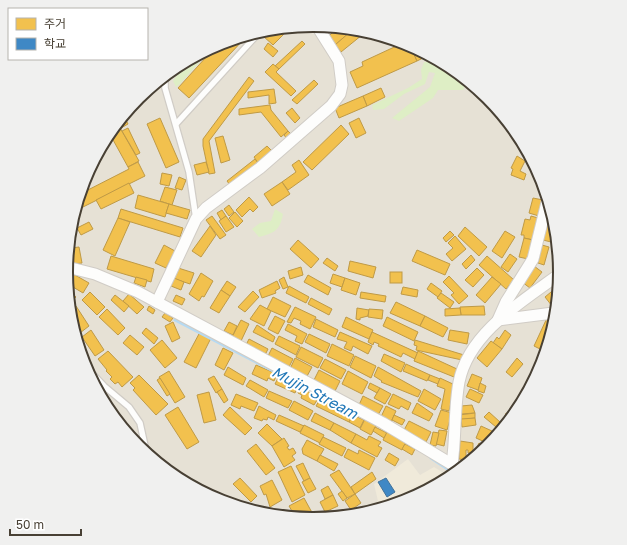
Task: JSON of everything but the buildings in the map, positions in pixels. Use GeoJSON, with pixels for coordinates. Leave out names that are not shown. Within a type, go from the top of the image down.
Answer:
{"type":"FeatureCollection","features":[{"type":"Feature","properties":{"kind":"street"},"geometry":{"type":"LineString","coordinates":[[157,302],[196,220],[206,208],[260,168],[331,106],[340,94],[342,85],[339,60],[321,32]]}},
{"type":"Feature","properties":{"kind":"street"},"geometry":{"type":"LineString","coordinates":[[498,320],[506,302],[532,259],[545,208]]}},
{"type":"Feature","properties":{"kind":"street"},"geometry":{"type":"LineString","coordinates":[[73,269],[95,274],[138,292],[383,423],[455,466],[459,380],[465,363],[475,347],[498,320],[554,279]]}},
{"type":"Feature","properties":{"kind":"street"},"geometry":{"type":"LineString","coordinates":[[498,320],[550,313]]}},
{"type":"Feature","properties":{"kind":"lane"},"geometry":{"type":"LineString","coordinates":[[176,124],[253,40]]}},
{"type":"Feature","properties":{"kind":"lane"},"geometry":{"type":"LineString","coordinates":[[165,84],[189,172],[196,220]]}},
{"type":"Feature","properties":{"kind":"lane"},"geometry":{"type":"LineString","coordinates":[[99,380],[129,407],[140,423],[145,444]]}},
{"type":"Feature","properties":{"kind":"shaded area"},"geometry":{"type":"Polygon","coordinates":[[[314,32],[345,34],[376,40],[406,50],[434,64],[460,82],[484,102],[504,126],[522,152],[536,180],[546,210],[552,241],[554,272],[552,304],[546,335],[536,365],[522,393],[504,419],[484,443],[460,463],[434,481],[406,495],[376,505],[345,511],[314,513],[282,511],[251,505],[221,495],[193,481],[167,463],[143,443],[123,419],[105,393],[91,365],[81,335],[75,304],[73,272],[75,241],[81,210],[91,180],[105,152],[123,126],[143,102],[167,82],[193,64],[221,50],[251,40],[282,34],[314,32]]]}},
{"type":"Feature","properties":{"kind":"shaded area"},"geometry":{"type":"Polygon","coordinates":[[[408,459],[420,475],[434,467],[445,474],[434,481],[406,495],[370,506],[378,501],[374,484],[408,459]]]}},
{"type":"Feature","properties":{"kind":"green space"},"geometry":{"type":"Polygon","coordinates":[[[201,60],[176,87],[173,81],[177,75],[201,60]]]}},
{"type":"Feature","properties":{"kind":"green space"},"geometry":{"type":"Polygon","coordinates":[[[424,62],[430,62],[465,86],[463,90],[438,90],[433,98],[399,121],[392,118],[430,87],[435,73],[429,72],[425,84],[404,94],[384,109],[373,110],[372,105],[408,88],[422,79],[421,70],[424,62]]]}},
{"type":"Feature","properties":{"kind":"green space"},"geometry":{"type":"Polygon","coordinates":[[[275,209],[283,214],[280,224],[273,232],[259,237],[252,229],[260,223],[271,221],[275,209]]]}},
{"type":"Feature","properties":{"kind":"waterway","name":"Mujin Stream"},"geometry":{"type":"LineString","coordinates":[[175,320],[312,391]]}},
{"type":"Feature","properties":{"kind":"waterway","name":"Mujin Stream"},"geometry":{"type":"LineString","coordinates":[[431,458],[449,470]]}}]}
